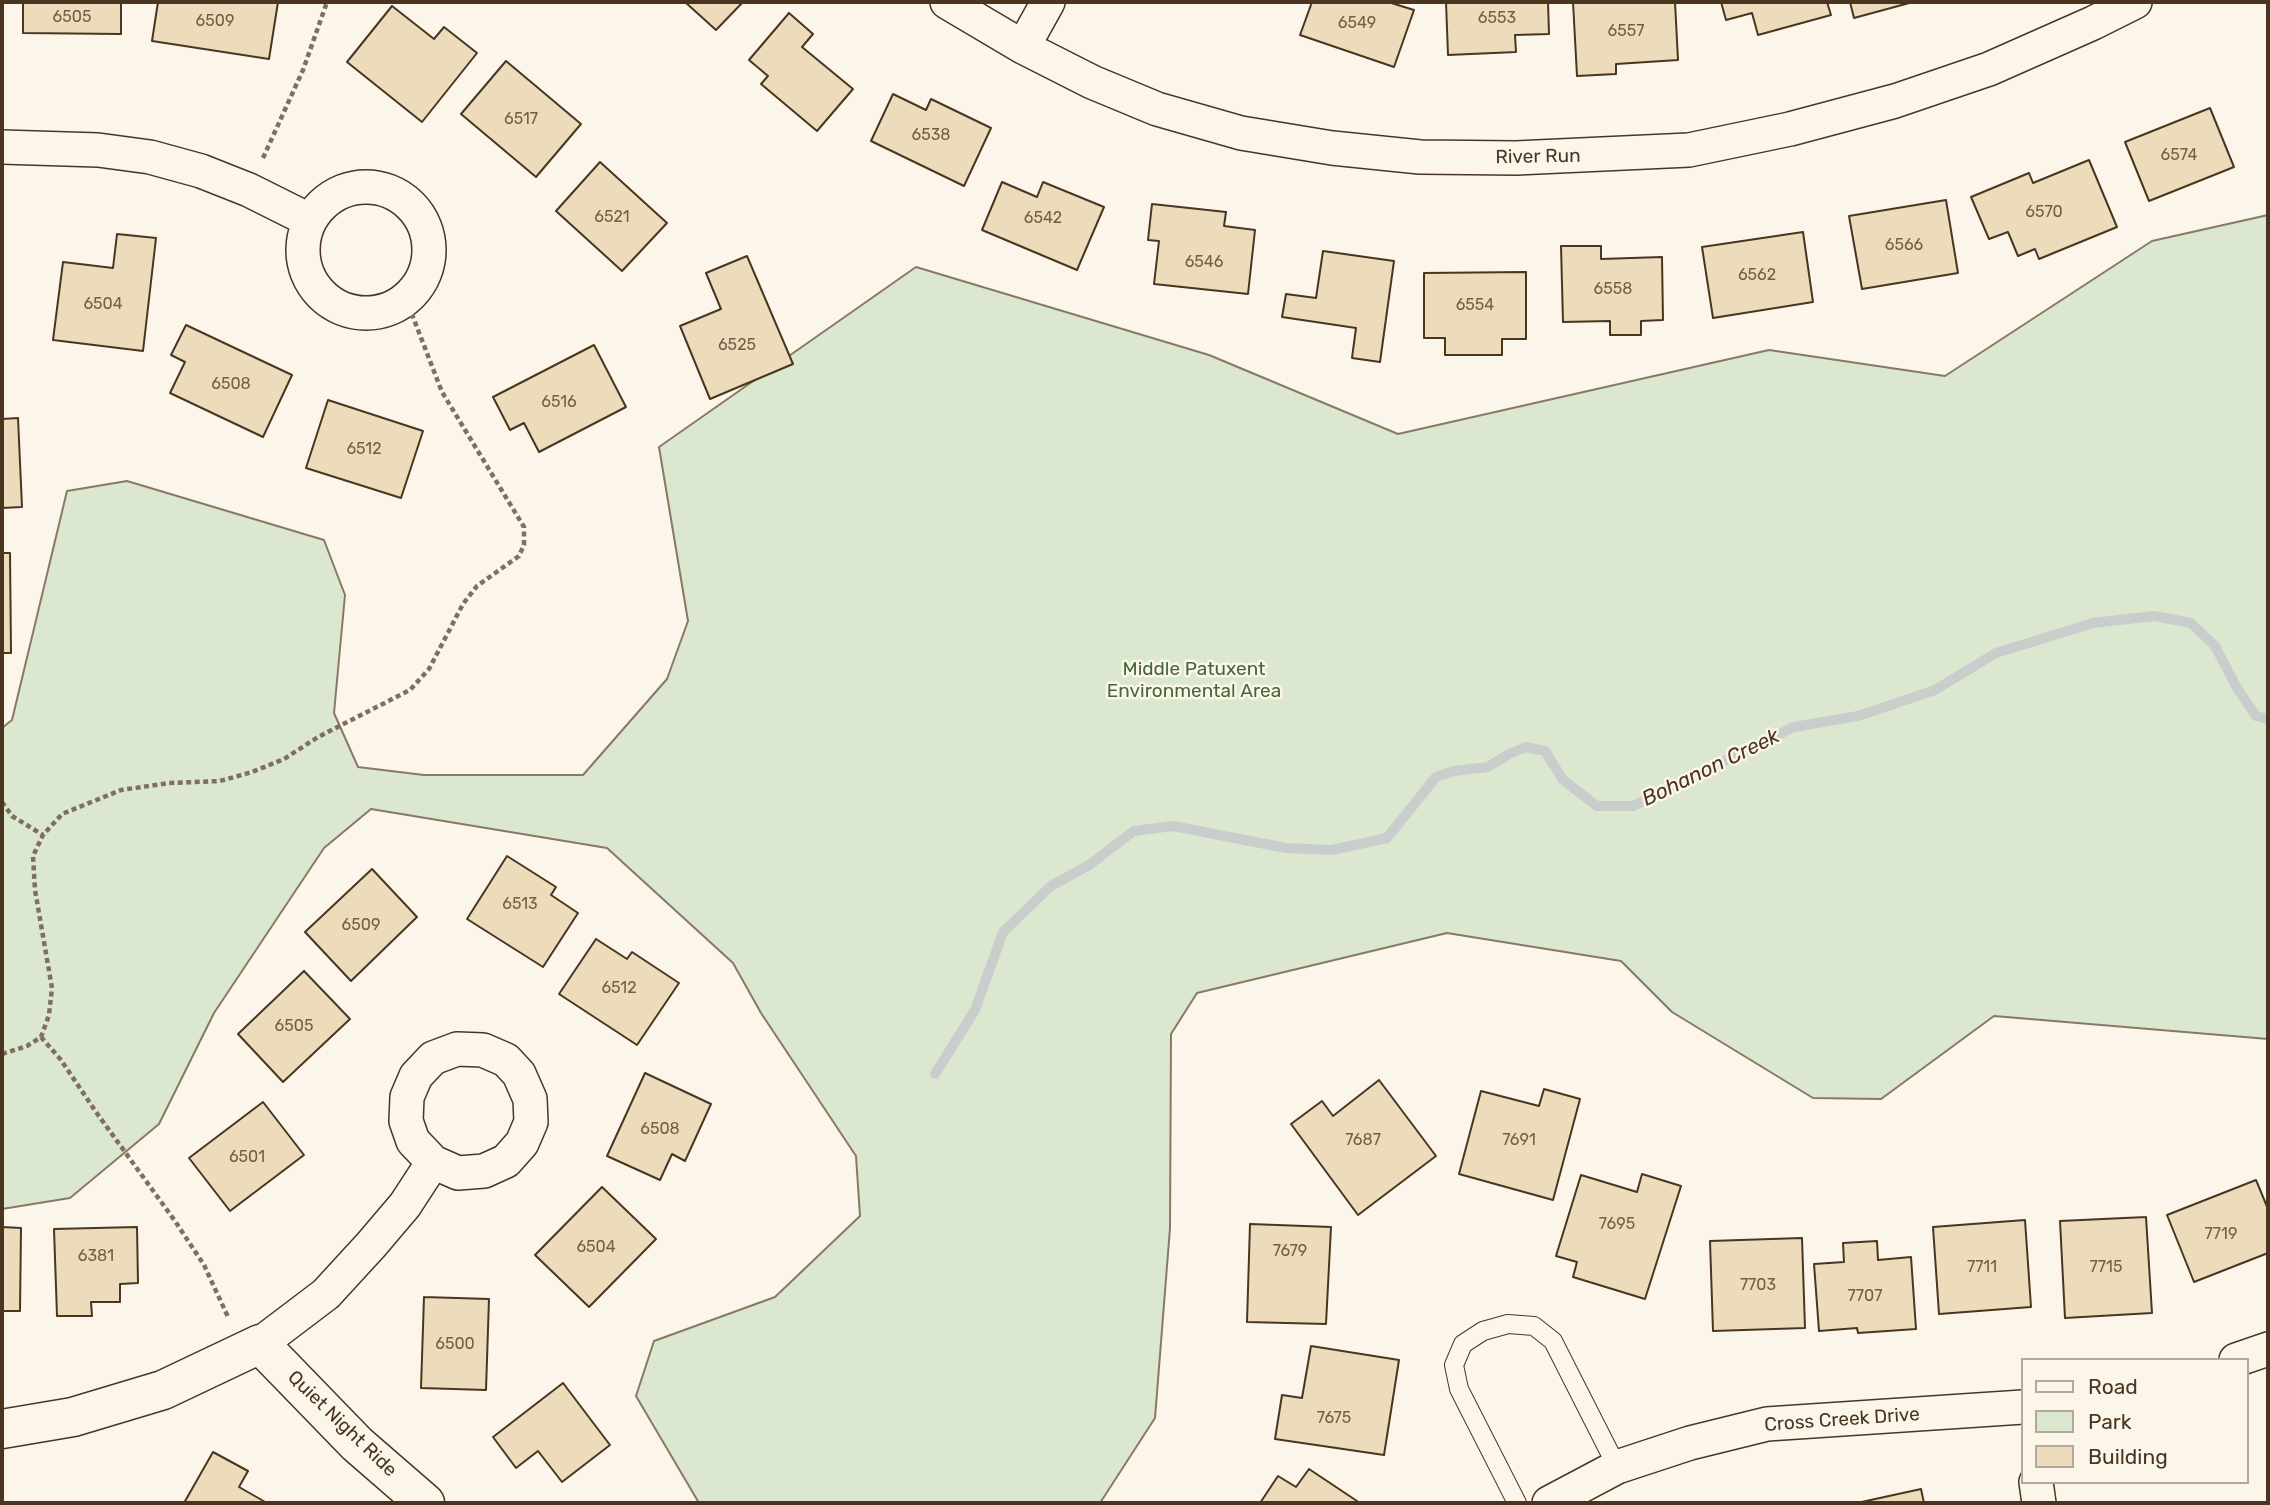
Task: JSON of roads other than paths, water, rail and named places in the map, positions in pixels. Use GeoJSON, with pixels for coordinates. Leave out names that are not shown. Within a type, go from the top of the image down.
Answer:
{"type":"FeatureCollection","features":[{"type":"Feature","properties":{"kind":"street","name":"River Run"},"geometry":{"type":"LineString","coordinates":[[947,2],[1023,47],[1092,82],[1157,109],[1241,133],[1332,148],[1420,157],[1516,158],[1689,150],[1790,130],[1895,101],[1989,69],[2135,2]]}},
{"type":"Feature","properties":{"kind":"street"},"geometry":{"type":"LineString","coordinates":[[1023,47],[1048,2]]}},
{"type":"Feature","properties":{"kind":"street"},"geometry":{"type":"LineString","coordinates":[[2,147],[98,150],[150,157],[201,171],[248,190],[309,220]]}},
{"type":"Feature","properties":{"kind":"street"},"geometry":{"type":"LineString","coordinates":[[379,187],[396,194],[414,208],[425,227],[429,251],[421,281],[406,299],[391,308],[370,313],[338,307],[319,293],[305,269],[302,246],[309,220],[328,198],[351,188],[379,187]]}},
{"type":"Feature","properties":{"kind":"street"},"geometry":{"type":"LineString","coordinates":[[2,1429],[73,1417],[119,1405],[163,1390],[251,1348],[326,1294],[405,1205],[433,1162]]}},
{"type":"Feature","properties":{"kind":"street","name":"Quiet Night Ride"},"geometry":{"type":"LineString","coordinates":[[251,1348],[425,1503]]}},
{"type":"Feature","properties":{"kind":"street"},"geometry":{"type":"LineString","coordinates":[[2242,1358],[2268,1349]]}},
{"type":"Feature","properties":{"kind":"street","name":"Cross Creek Drive"},"geometry":{"type":"LineString","coordinates":[[1549,1503],[1617,1467],[1690,1443],[1768,1424],[2022,1407]]}},
{"type":"Feature","properties":{"kind":"street"},"geometry":{"type":"LineString","coordinates":[[2036,1484],[2039,1503]]}},
{"type":"Feature","properties":{"kind":"lane"},"geometry":{"type":"LineString","coordinates":[[1517,1503],[1459,1389],[1454,1364],[1463,1344],[1483,1331],[1508,1324],[1534,1326],[1553,1341],[1617,1467]]}},
{"type":"Feature","properties":{"kind":"waterway","name":"Bohanon Creek"},"geometry":{"type":"LineString","coordinates":[[935,1074],[975,1010],[1003,932],[1051,886],[1089,865],[1134,831],[1173,826],[1286,848],[1332,850],[1387,838],[1436,777],[1454,771],[1488,767],[1526,747],[1545,751],[1563,780],[1597,806],[1633,806],[1794,727],[1858,716],[1935,690],[1996,653],[2093,623],[2154,616],[2191,623],[2215,646],[2237,688],[2256,716],[2268,719]]}},
{"type":"Feature","properties":{"kind":"park label","name":"Middle Patuxent Environmental Area"},"geometry":{"type":"Point","coordinates":[1194,681]}}]}
